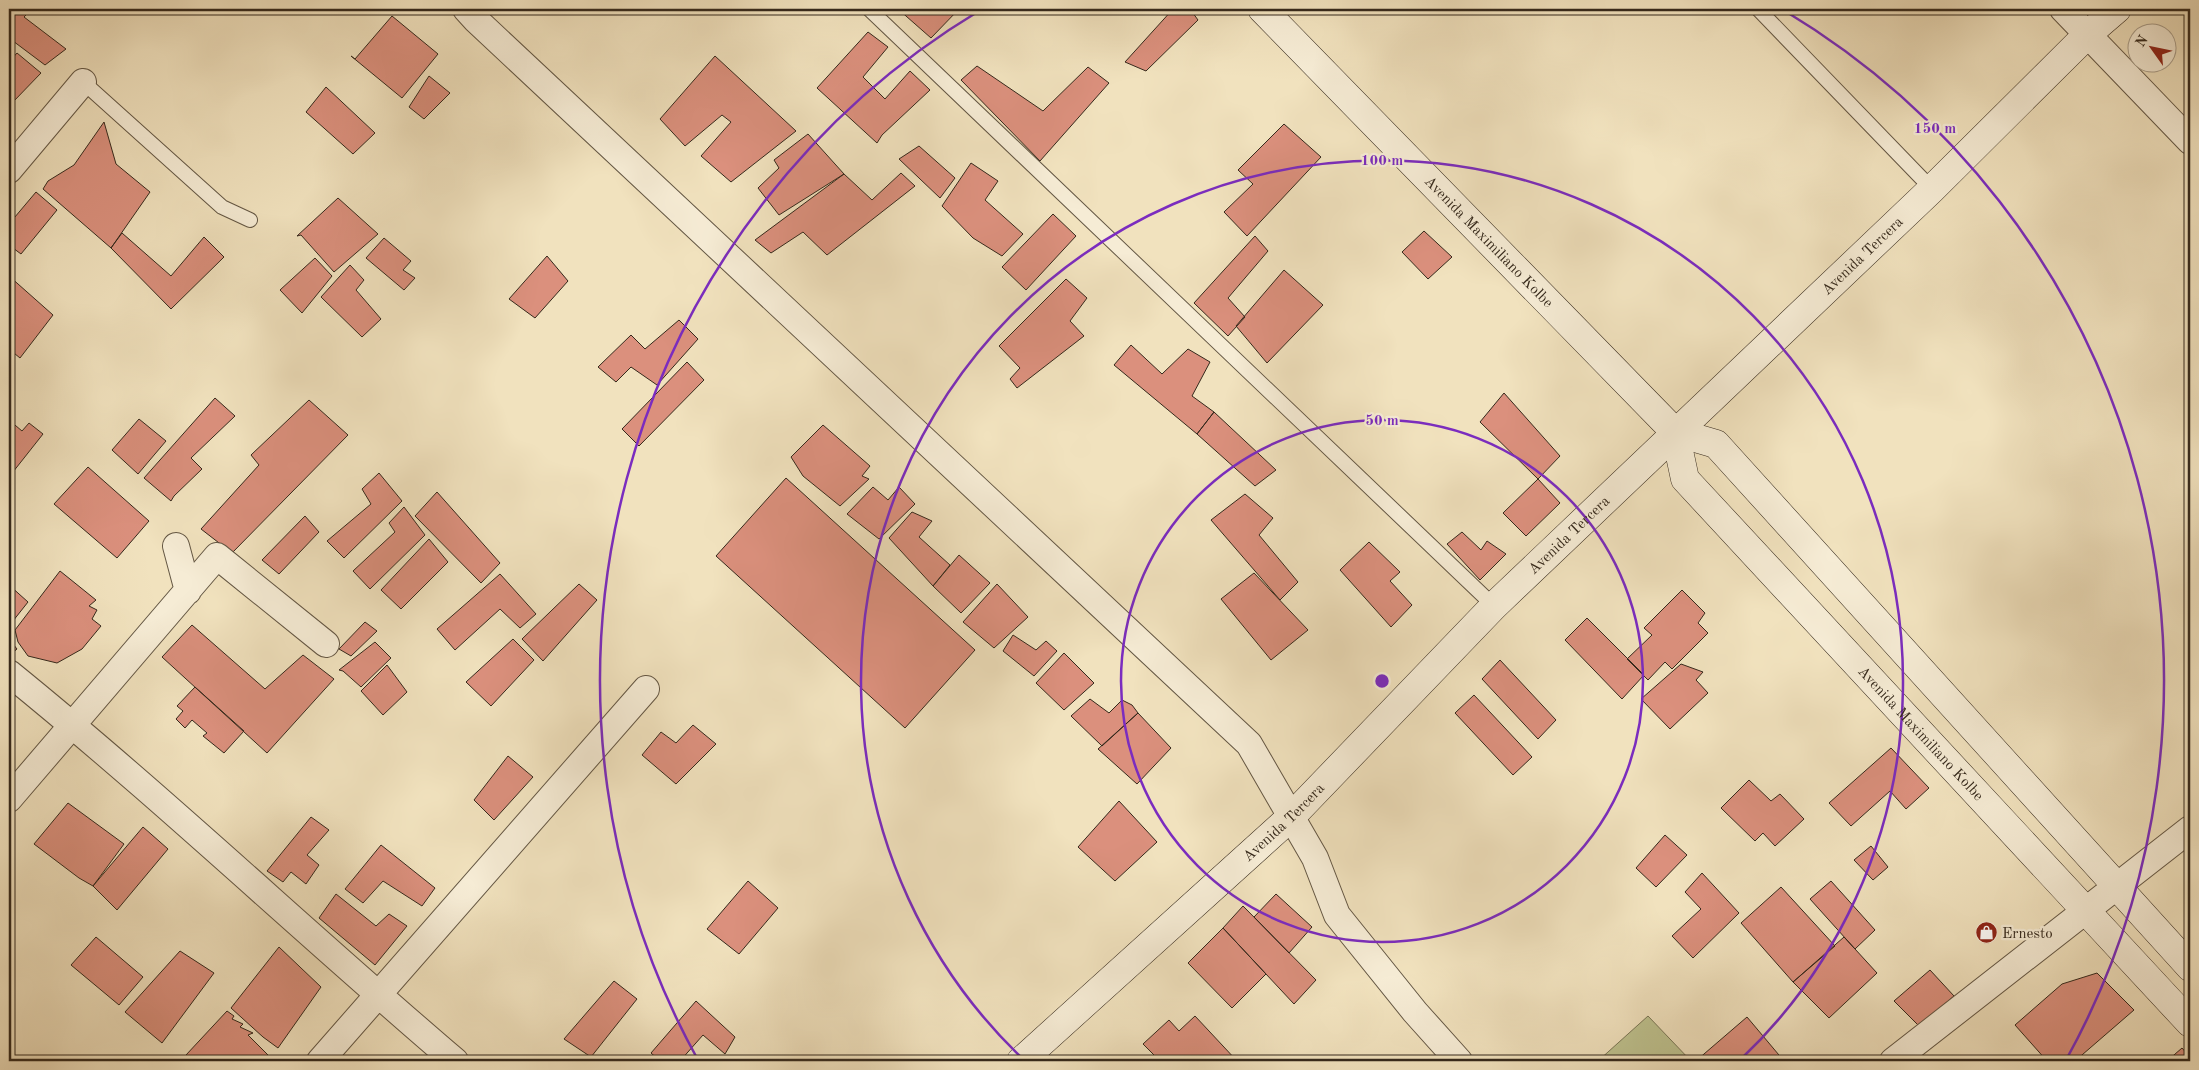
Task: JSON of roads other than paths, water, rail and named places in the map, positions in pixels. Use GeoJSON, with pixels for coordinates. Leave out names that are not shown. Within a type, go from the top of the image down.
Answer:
{"type":"FeatureCollection","features":[{"type":"Feature","properties":{"kind":"main road","name":"Avenida Maximiliano Kolbe"},"geometry":{"type":"LineString","coordinates":[[1262,9],[1675,432],[1716,444],[2190,967]]}},
{"type":"Feature","properties":{"kind":"main road","name":"Avenida Tercera"},"geometry":{"type":"LineString","coordinates":[[1021,1061],[1292,816],[1494,606],[1675,432],[1932,190],[2088,34],[2117,9]]}},
{"type":"Feature","properties":{"kind":"main road","name":"Avenida Maximiliano Kolbe"},"geometry":{"type":"LineString","coordinates":[[1675,432],[1685,479],[2190,1023]]}},
{"type":"Feature","properties":{"kind":"street"},"geometry":{"type":"LineString","coordinates":[[466,9],[1249,744],[1315,858],[1337,915],[1414,1012],[1459,1061]]}},
{"type":"Feature","properties":{"kind":"street"},"geometry":{"type":"LineString","coordinates":[[2063,9],[2190,141]]}},
{"type":"Feature","properties":{"kind":"street"},"geometry":{"type":"LineString","coordinates":[[9,170],[83,82]]}},
{"type":"Feature","properties":{"kind":"street"},"geometry":{"type":"LineString","coordinates":[[176,546],[188,591]]}},
{"type":"Feature","properties":{"kind":"street"},"geometry":{"type":"LineString","coordinates":[[9,799],[217,556],[326,644]]}},
{"type":"Feature","properties":{"kind":"street"},"geometry":{"type":"LineString","coordinates":[[9,673],[73,725],[455,1061]]}},
{"type":"Feature","properties":{"kind":"street"},"geometry":{"type":"LineString","coordinates":[[320,1061],[646,689]]}},
{"type":"Feature","properties":{"kind":"street"},"geometry":{"type":"LineString","coordinates":[[1893,1061],[2190,829]]}},
{"type":"Feature","properties":{"kind":"lane"},"geometry":{"type":"LineString","coordinates":[[869,9],[1494,606]]}},
{"type":"Feature","properties":{"kind":"lane"},"geometry":{"type":"LineString","coordinates":[[1758,9],[1932,190]]}},
{"type":"Feature","properties":{"kind":"lane"},"geometry":{"type":"LineString","coordinates":[[83,82],[222,207],[250,220]]}},
{"type":"Feature","properties":{"kind":"place","name":"Ernesto"},"geometry":{"type":"Point","coordinates":[1986,933]}}]}
